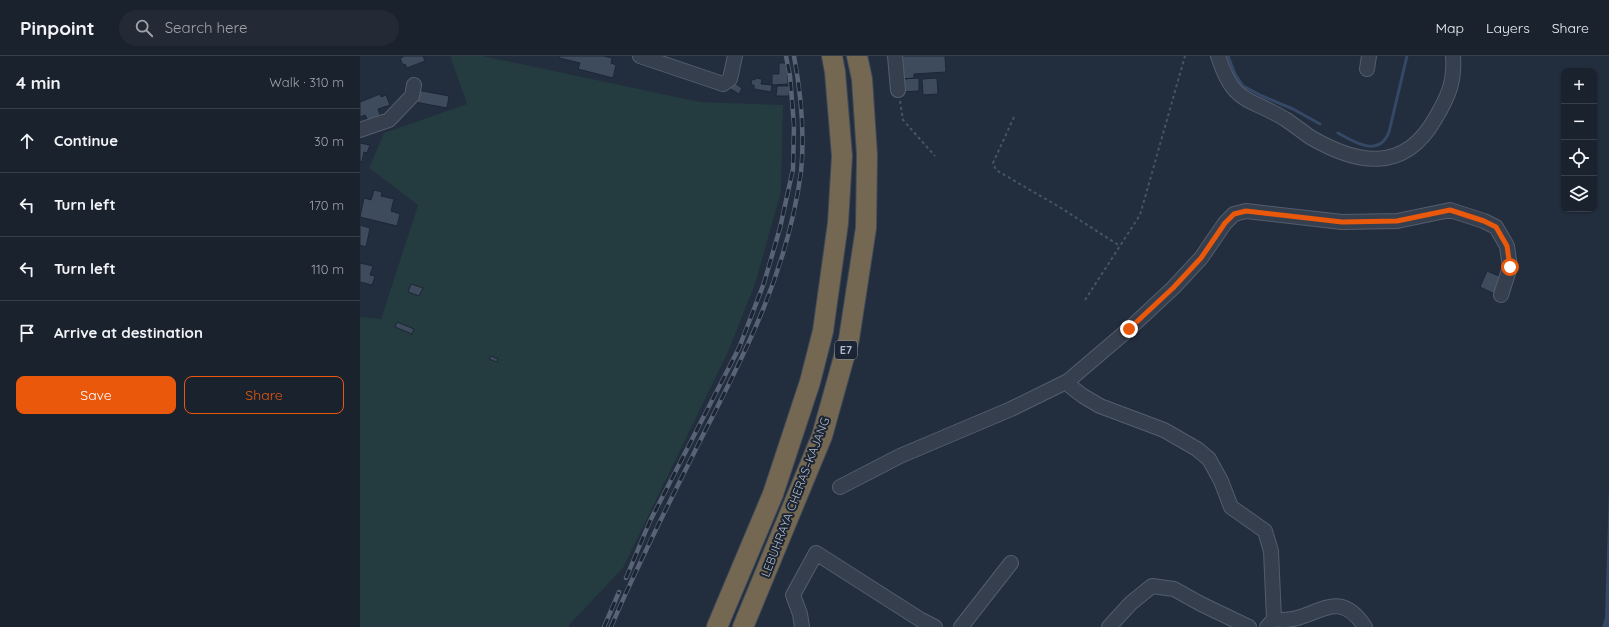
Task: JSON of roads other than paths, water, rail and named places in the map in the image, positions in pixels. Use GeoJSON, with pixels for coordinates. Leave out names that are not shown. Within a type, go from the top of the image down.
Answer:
{"type":"FeatureCollection","features":[{"type":"Feature","properties":{"kind":"highway","name":"LEBUHRAYA CHERAS–KAJANG"},"geometry":{"type":"LineString","coordinates":[[717,627],[773,494],[807,389],[823,331],[838,223],[842,156],[836,72],[832,56]]}},
{"type":"Feature","properties":{"kind":"highway","name":"LEBUHRAYA CHERAS–KAJANG"},"geometry":{"type":"LineString","coordinates":[[743,627],[822,436],[849,339],[866,228],[867,155],[862,79],[857,56]]}},
{"type":"Feature","properties":{"kind":"street"},"geometry":{"type":"LineString","coordinates":[[640,56],[722,84],[730,78],[735,56]]}},
{"type":"Feature","properties":{"kind":"street"},"geometry":{"type":"LineString","coordinates":[[895,56],[898,90]]}},
{"type":"Feature","properties":{"kind":"street"},"geometry":{"type":"LineString","coordinates":[[1218,56],[1227,81],[1239,96],[1278,115],[1310,136],[1337,151],[1361,158],[1373,159],[1396,156],[1406,151],[1414,146],[1429,130],[1450,91],[1453,74],[1453,56]]}},
{"type":"Feature","properties":{"kind":"street"},"geometry":{"type":"LineString","coordinates":[[360,130],[388,120],[412,96],[414,85]]}},
{"type":"Feature","properties":{"kind":"street"},"geometry":{"type":"LineString","coordinates":[[840,487],[900,456],[1011,409],[1068,381],[1129,329],[1173,288],[1201,258],[1225,223],[1234,214],[1246,211],[1342,222],[1397,221],[1450,210],[1484,221],[1496,227],[1507,246],[1510,267],[1501,294]]}},
{"type":"Feature","properties":{"kind":"street"},"geometry":{"type":"LineString","coordinates":[[1068,381],[1070,386],[1100,406],[1164,430],[1197,449],[1209,459],[1221,481],[1231,506],[1265,531],[1271,551],[1271,623],[1299,620],[1337,607],[1346,608],[1353,612],[1365,627]]}},
{"type":"Feature","properties":{"kind":"street"},"geometry":{"type":"LineString","coordinates":[[802,627],[800,614],[793,595],[816,553],[920,624],[935,627]]}},
{"type":"Feature","properties":{"kind":"street"},"geometry":{"type":"LineString","coordinates":[[961,627],[1011,563]]}},
{"type":"Feature","properties":{"kind":"street"},"geometry":{"type":"LineString","coordinates":[[1109,627],[1131,602],[1152,586],[1174,589],[1249,627]]}},
{"type":"Feature","properties":{"kind":"water"},"geometry":{"type":"Polygon","coordinates":[[[1609,488],[1609,627],[1602,627],[1605,618],[1609,488]]]}},
{"type":"Feature","properties":{"kind":"waterway"},"geometry":{"type":"LineString","coordinates":[[1228,56],[1235,74],[1243,86],[1293,109],[1320,124]]}},
{"type":"Feature","properties":{"kind":"waterway"},"geometry":{"type":"LineString","coordinates":[[1338,133],[1366,146],[1373,146],[1385,140],[1389,132],[1407,56]]}},
{"type":"Feature","properties":{"kind":"railway"},"geometry":{"type":"LineString","coordinates":[[626,578],[650,521],[739,348],[764,283],[780,228],[793,169],[794,125],[790,76],[786,56]]}},
{"type":"Feature","properties":{"kind":"railway"},"geometry":{"type":"LineString","coordinates":[[611,627],[656,529],[751,338],[764,307],[787,241],[801,172],[803,143],[802,114],[794,56]]}},
{"type":"Feature","properties":{"kind":"railway"},"geometry":{"type":"LineString","coordinates":[[604,627],[619,592]]}}]}
